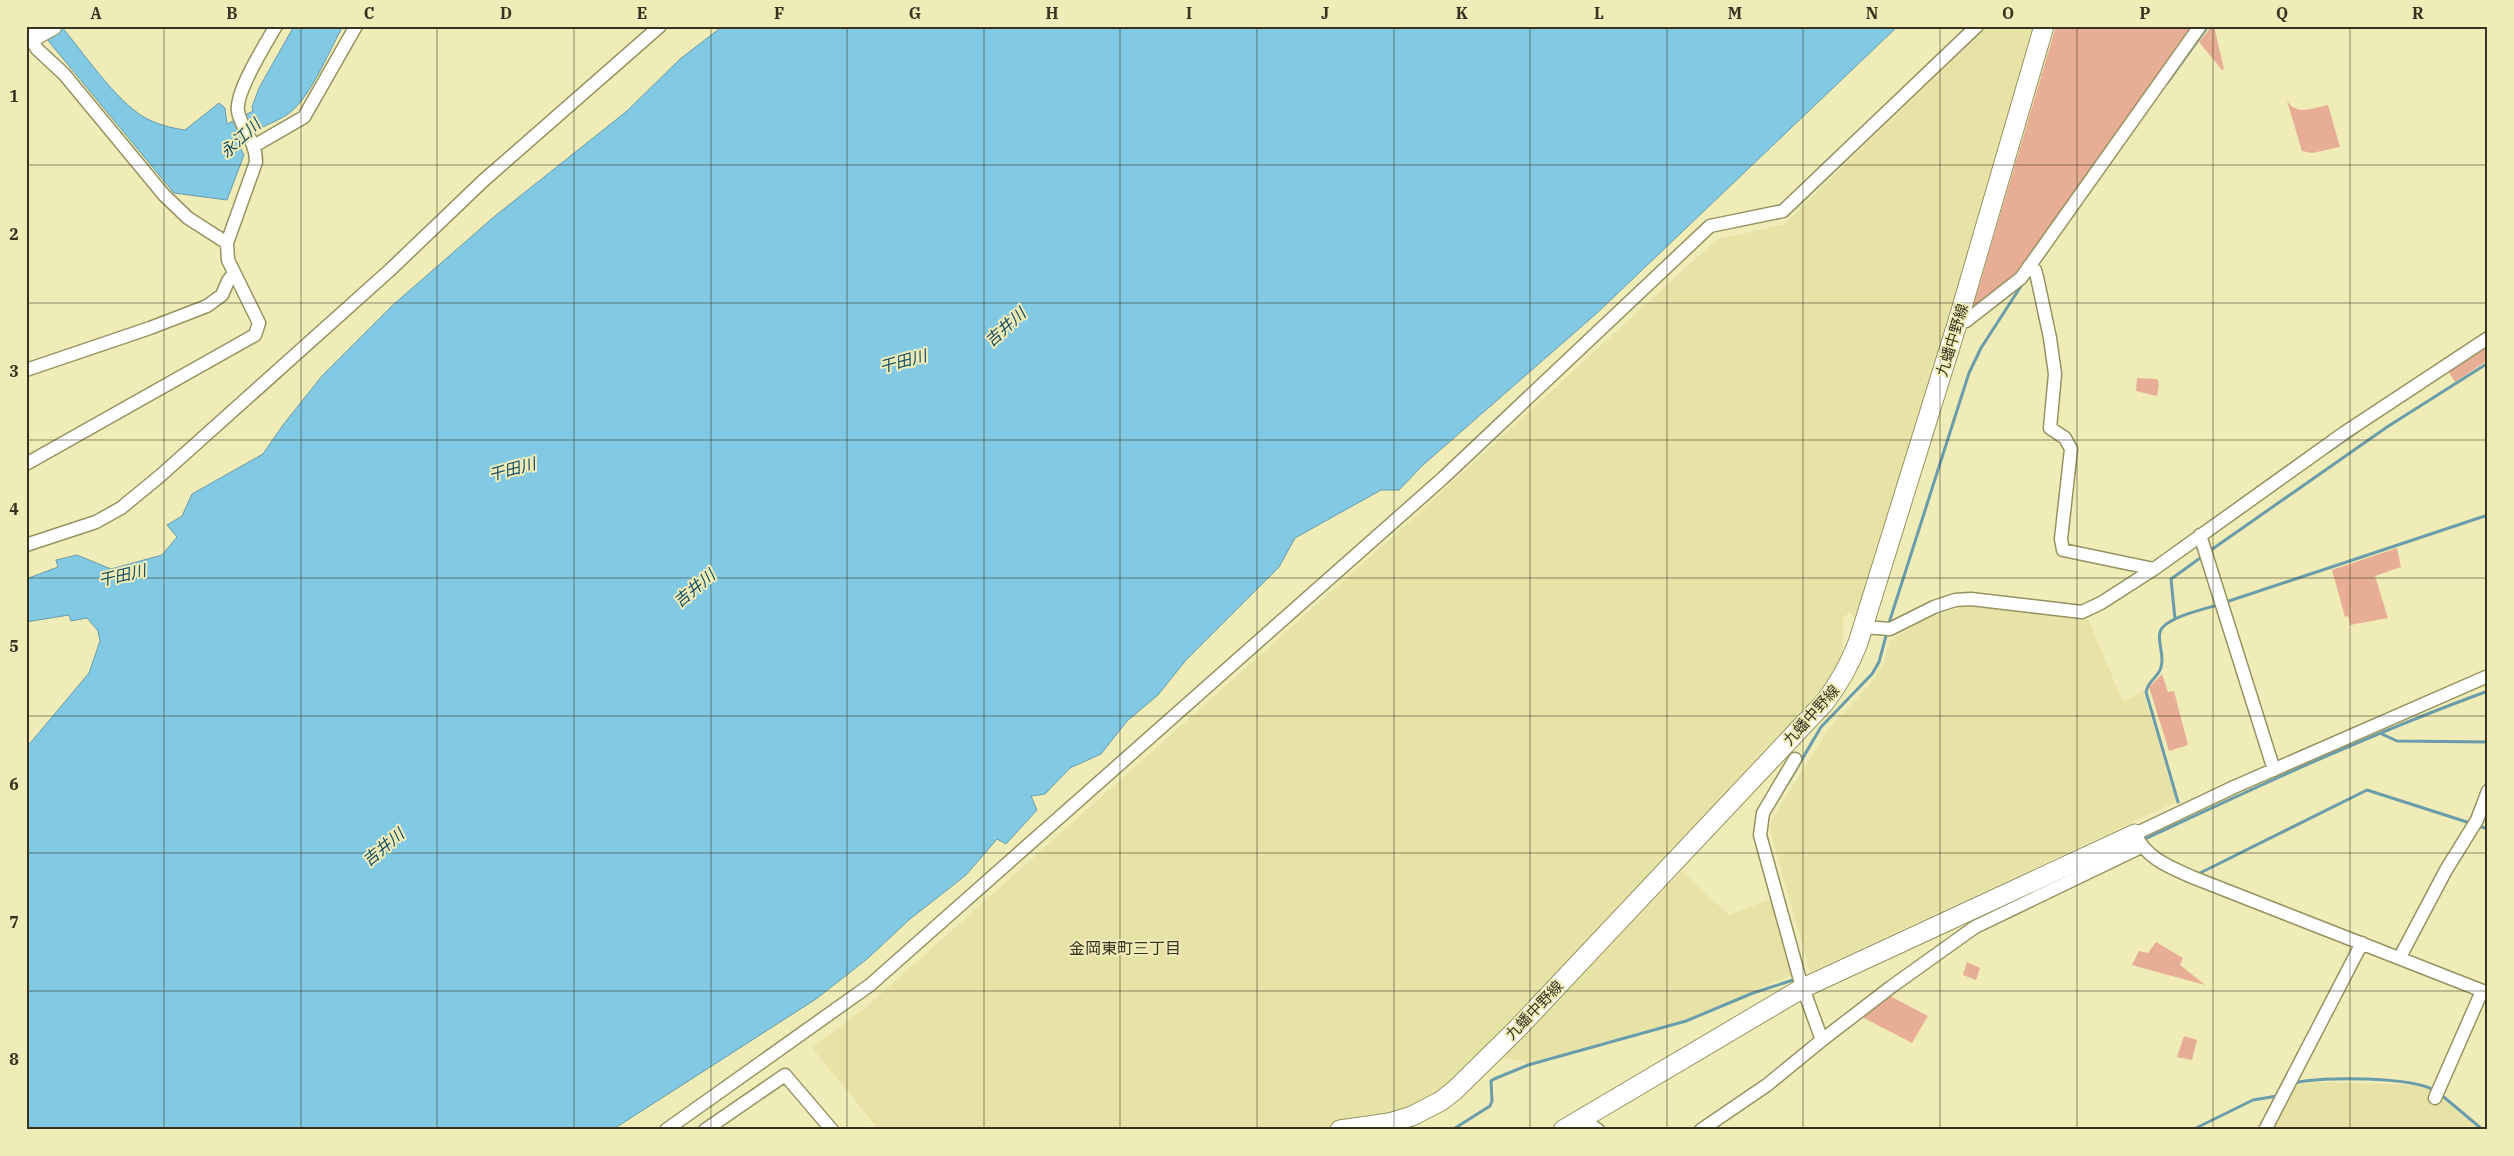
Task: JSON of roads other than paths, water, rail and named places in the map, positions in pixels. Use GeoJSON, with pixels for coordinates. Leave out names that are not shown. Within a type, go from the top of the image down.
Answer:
{"type":"FeatureCollection","features":[{"type":"Feature","properties":{"kind":"main road"},"geometry":{"type":"LineString","coordinates":[[29,39],[52,26]]}},
{"type":"Feature","properties":{"kind":"main road","name":"九蟠中野線"},"geometry":{"type":"LineString","coordinates":[[1340,1130],[1390,1127],[1441,1101],[1516,1029],[1824,703],[1846,672],[1863,627],[1958,321],[2044,26]]}},
{"type":"Feature","properties":{"kind":"main road"},"geometry":{"type":"LineString","coordinates":[[1563,1130],[1803,988],[2137,844]]}},
{"type":"Feature","properties":{"kind":"street"},"geometry":{"type":"LineString","coordinates":[[26,464],[255,335],[259,323],[228,260],[227,243],[256,162],[253,143],[238,111],[244,85],[276,26]]}},
{"type":"Feature","properties":{"kind":"street"},"geometry":{"type":"LineString","coordinates":[[253,143],[304,117],[356,26]]}},
{"type":"Feature","properties":{"kind":"street"},"geometry":{"type":"LineString","coordinates":[[26,545],[96,522],[121,508],[152,483],[390,270],[483,181],[660,26]]}},
{"type":"Feature","properties":{"kind":"street"},"geometry":{"type":"LineString","coordinates":[[666,1130],[870,985],[1443,478],[1710,226],[1783,211],[1977,26]]}},
{"type":"Feature","properties":{"kind":"street"},"geometry":{"type":"LineString","coordinates":[[1958,321],[1966,321],[1988,306],[2032,268],[2200,26]]}},
{"type":"Feature","properties":{"kind":"street"},"geometry":{"type":"LineString","coordinates":[[29,39],[64,74],[164,195],[188,218],[227,243]]}},
{"type":"Feature","properties":{"kind":"street"},"geometry":{"type":"LineString","coordinates":[[2032,268],[2050,338],[2055,374],[2050,428],[2065,438],[2071,449],[2061,539],[2063,550],[2154,569]]}},
{"type":"Feature","properties":{"kind":"street"},"geometry":{"type":"LineString","coordinates":[[26,370],[150,328],[207,306],[222,295],[234,273]]}},
{"type":"Feature","properties":{"kind":"street"},"geometry":{"type":"LineString","coordinates":[[1863,627],[1887,629],[1934,607],[1955,600],[1997,602],[2082,612],[2101,603],[2202,538],[2344,433],[2488,338]]}},
{"type":"Feature","properties":{"kind":"street"},"geometry":{"type":"LineString","coordinates":[[2202,538],[2274,770]]}},
{"type":"Feature","properties":{"kind":"street"},"geometry":{"type":"LineString","coordinates":[[1702,1130],[1767,1085],[1820,1037],[1976,927],[2137,844],[2274,770],[2488,676]]}},
{"type":"Feature","properties":{"kind":"street"},"geometry":{"type":"LineString","coordinates":[[1795,759],[1763,813],[1760,835],[1803,988],[1820,1037]]}},
{"type":"Feature","properties":{"kind":"street"},"geometry":{"type":"LineString","coordinates":[[2400,957],[2446,870],[2477,820],[2488,791]]}},
{"type":"Feature","properties":{"kind":"street"},"geometry":{"type":"LineString","coordinates":[[2137,844],[2168,866],[2192,877],[2360,947],[2400,957],[2482,994],[2437,1094]]}},
{"type":"Feature","properties":{"kind":"street"},"geometry":{"type":"LineString","coordinates":[[2265,1130],[2360,947]]}},
{"type":"Feature","properties":{"kind":"street"},"geometry":{"type":"LineString","coordinates":[[706,1130],[785,1075],[832,1130]]}},
{"type":"Feature","properties":{"kind":"street"},"geometry":{"type":"LineString","coordinates":[[1582,1118],[1598,1130]]}},
{"type":"Feature","properties":{"kind":"water","name":"永江川"},"geometry":{"type":"Polygon","coordinates":[[[36,26],[61,26],[111,88],[133,110],[154,122],[185,130],[219,103],[225,108],[227,124],[253,111],[252,107],[259,88],[294,26],[343,26],[316,79],[303,99],[290,113],[251,133],[239,145],[244,155],[227,200],[174,193],[36,26]]]}},
{"type":"Feature","properties":{"kind":"water"},"geometry":{"type":"Polygon","coordinates":[[[723,26],[1898,26],[1597,313],[1423,465],[1399,490],[1381,490],[1295,538],[1279,567],[1186,660],[1158,695],[1127,721],[1101,754],[1070,768],[1045,794],[1031,796],[1037,810],[1006,844],[997,839],[966,875],[910,919],[867,959],[816,999],[612,1130],[26,1130],[26,748],[89,673],[100,641],[98,631],[87,618],[71,621],[69,615],[26,622],[26,579],[58,567],[56,560],[77,555],[111,569],[162,555],[177,537],[167,525],[182,516],[192,494],[263,454],[283,425],[322,376],[394,304],[495,216],[627,111],[680,59],[723,26]]]}},
{"type":"Feature","properties":{"kind":"waterway"},"geometry":{"type":"LineString","coordinates":[[2167,83],[2208,26]]}},
{"type":"Feature","properties":{"kind":"waterway"},"geometry":{"type":"LineString","coordinates":[[1888,626],[1969,373],[1981,348],[2023,283]]}},
{"type":"Feature","properties":{"kind":"waterway"},"geometry":{"type":"LineString","coordinates":[[2211,550],[2387,427],[2488,363]]}},
{"type":"Feature","properties":{"kind":"waterway"},"geometry":{"type":"LineString","coordinates":[[2328,452],[2358,431]]}},
{"type":"Feature","properties":{"kind":"waterway"},"geometry":{"type":"LineString","coordinates":[[2226,602],[2488,515]]}},
{"type":"Feature","properties":{"kind":"waterway"},"geometry":{"type":"LineString","coordinates":[[2175,619],[2171,579],[2203,556]]}},
{"type":"Feature","properties":{"kind":"waterway"},"geometry":{"type":"LineString","coordinates":[[2178,802],[2146,692],[2149,684],[2161,667],[2162,658],[2159,636],[2163,627],[2176,618],[2218,605]]}},
{"type":"Feature","properties":{"kind":"waterway"},"geometry":{"type":"LineString","coordinates":[[1788,783],[1821,727],[1872,674],[1879,662],[1887,632]]}},
{"type":"Feature","properties":{"kind":"waterway"},"geometry":{"type":"LineString","coordinates":[[2143,840],[2357,743],[2488,691]]}},
{"type":"Feature","properties":{"kind":"waterway"},"geometry":{"type":"LineString","coordinates":[[2382,734],[2397,741],[2488,742]]}},
{"type":"Feature","properties":{"kind":"waterway"},"geometry":{"type":"LineString","coordinates":[[2200,873],[2367,790],[2470,823]]}},
{"type":"Feature","properties":{"kind":"waterway"},"geometry":{"type":"LineString","coordinates":[[2479,826],[2488,829]]}},
{"type":"Feature","properties":{"kind":"waterway"},"geometry":{"type":"LineString","coordinates":[[1452,1130],[1490,1106],[1492,1101],[1491,1081],[1494,1079],[1528,1065],[1686,1021],[1753,993],[1796,979]]}},
{"type":"Feature","properties":{"kind":"waterway"},"geometry":{"type":"LineString","coordinates":[[2295,1083],[2324,1079],[2387,1080],[2406,1082],[2434,1090]]}},
{"type":"Feature","properties":{"kind":"waterway"},"geometry":{"type":"LineString","coordinates":[[2439,1093],[2483,1130]]}},
{"type":"Feature","properties":{"kind":"waterway"},"geometry":{"type":"LineString","coordinates":[[2192,1130],[2253,1100],[2277,1096]]}},
{"type":"Feature","properties":{"kind":"district","name":"金岡東町三丁目"},"geometry":{"type":"Point","coordinates":[1125,948]}},
{"type":"Feature","properties":{"kind":"water label","name":"吉井川"},"geometry":{"type":"Point","coordinates":[1005,327]}},
{"type":"Feature","properties":{"kind":"water label","name":"干田川"},"geometry":{"type":"Point","coordinates":[903,361]}},
{"type":"Feature","properties":{"kind":"water label","name":"干田川"},"geometry":{"type":"Point","coordinates":[512,469]}},
{"type":"Feature","properties":{"kind":"water label","name":"干田川"},"geometry":{"type":"Point","coordinates":[122,575]}},
{"type":"Feature","properties":{"kind":"water label","name":"吉井川"},"geometry":{"type":"Point","coordinates":[694,588]}},
{"type":"Feature","properties":{"kind":"water label","name":"吉井川"},"geometry":{"type":"Point","coordinates":[383,847]}}]}
